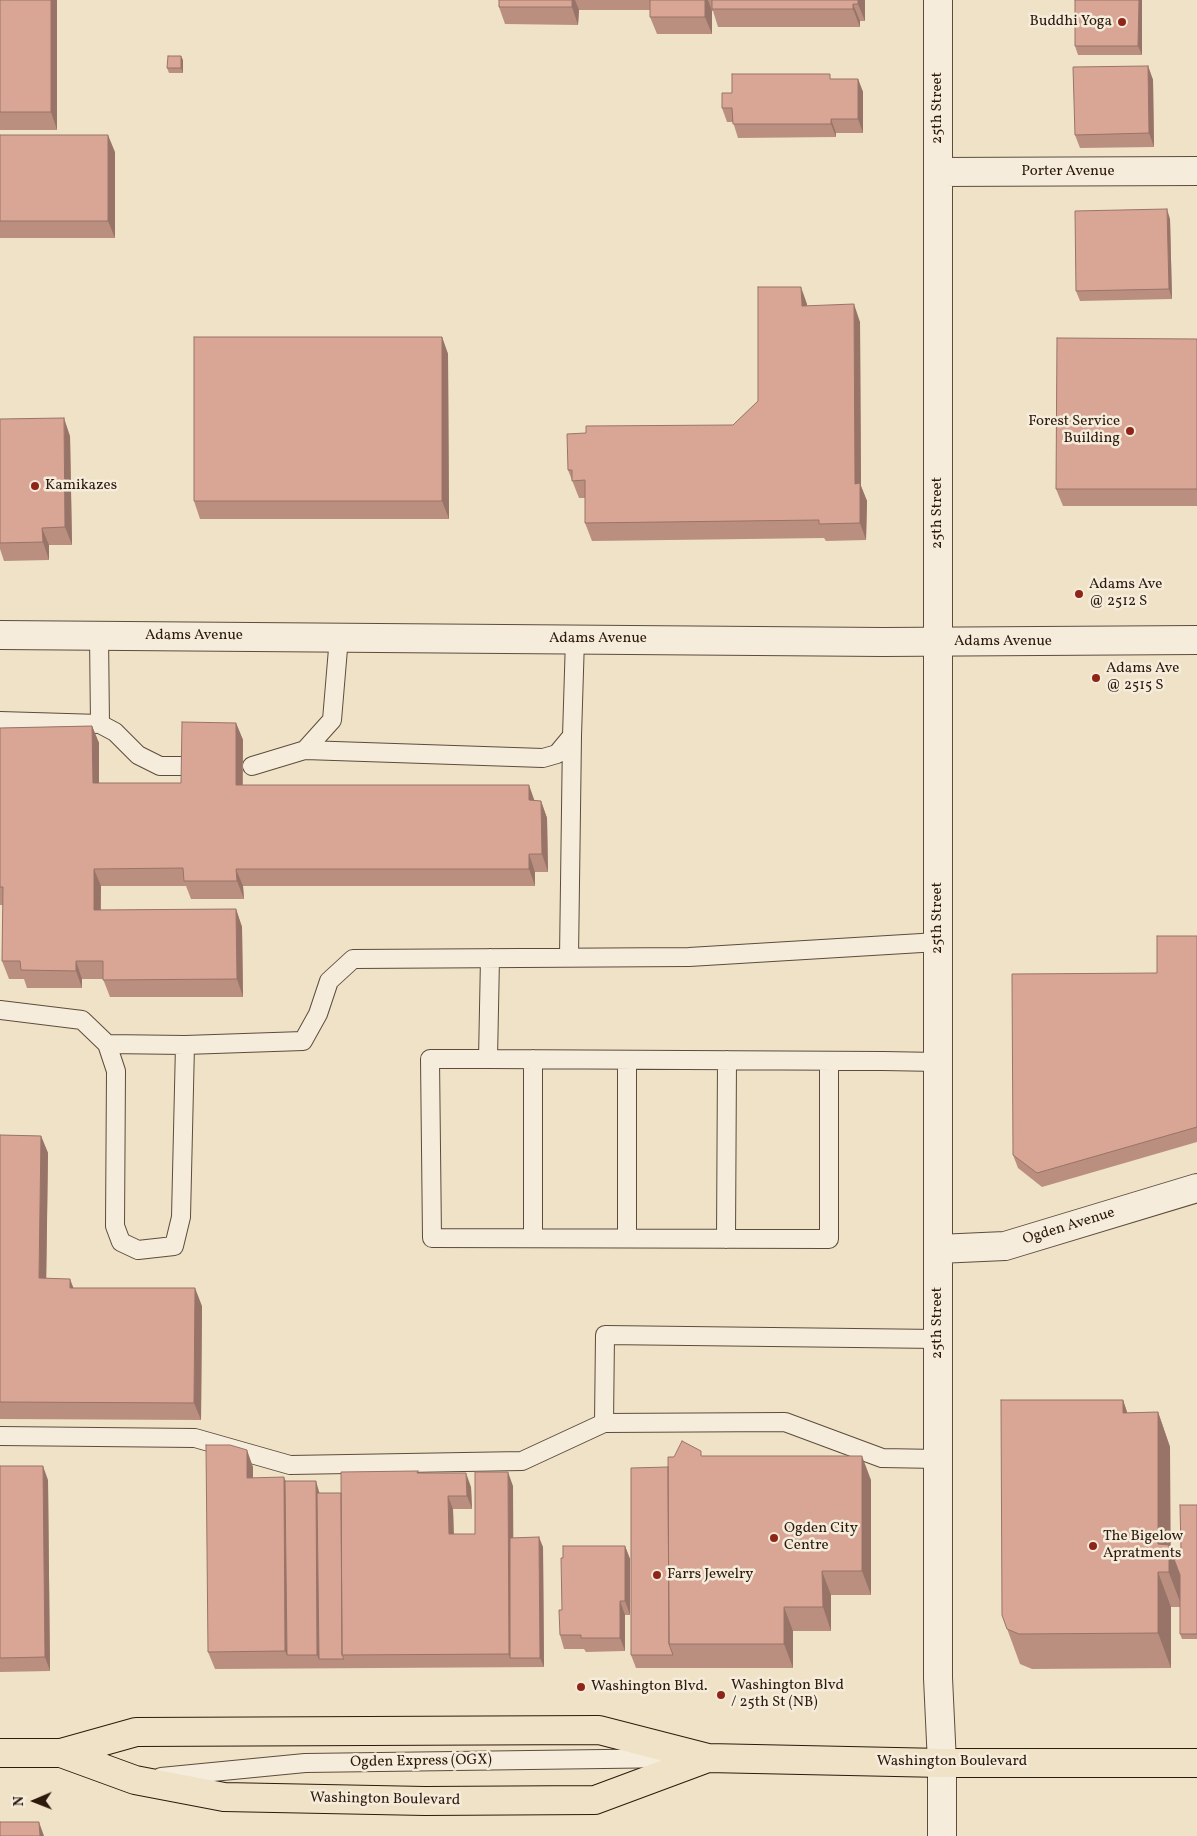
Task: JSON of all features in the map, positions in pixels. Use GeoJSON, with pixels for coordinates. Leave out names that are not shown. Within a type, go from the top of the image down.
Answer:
{"type":"FeatureCollection","features":[{"type":"Feature","properties":{"kind":"main road","name":"Washington Boulevard"},"geometry":{"type":"LineString","coordinates":[[0,1753],[61,1753],[136,1732],[599,1730],[708,1758],[942,1763],[1197,1763]]}},
{"type":"Feature","properties":{"kind":"main road","name":"Washington Boulevard"},"geometry":{"type":"LineString","coordinates":[[61,1753],[135,1780],[224,1797],[425,1801],[595,1800],[708,1758]]}},
{"type":"Feature","properties":{"kind":"street","name":"25th Street"},"geometry":{"type":"LineString","coordinates":[[938,0],[938,1678],[942,1763],[942,1836]]}},
{"type":"Feature","properties":{"kind":"street","name":"Porter Avenue"},"geometry":{"type":"LineString","coordinates":[[938,172],[1197,171]]}},
{"type":"Feature","properties":{"kind":"street","name":"Adams Avenue"},"geometry":{"type":"LineString","coordinates":[[0,635],[938,642],[1197,640]]}},
{"type":"Feature","properties":{"kind":"street","name":"Ogden Avenue"},"geometry":{"type":"LineString","coordinates":[[938,1249],[1005,1246],[1197,1188]]}},
{"type":"Feature","properties":{"kind":"lane"},"geometry":{"type":"LineString","coordinates":[[99,636],[100,724]]}},
{"type":"Feature","properties":{"kind":"lane"},"geometry":{"type":"LineString","coordinates":[[305,750],[332,720],[339,637]]}},
{"type":"Feature","properties":{"kind":"lane"},"geometry":{"type":"LineString","coordinates":[[569,957],[575,639]]}},
{"type":"Feature","properties":{"kind":"lane"},"geometry":{"type":"LineString","coordinates":[[0,721],[100,724],[116,732],[138,755],[160,766],[181,766]]}},
{"type":"Feature","properties":{"kind":"lane"},"geometry":{"type":"LineString","coordinates":[[252,766],[305,750],[543,758],[557,754],[572,736]]}},
{"type":"Feature","properties":{"kind":"lane"},"geometry":{"type":"LineString","coordinates":[[107,1044],[185,1045],[302,1041],[318,1014],[330,981],[353,959],[689,956],[938,942]]}},
{"type":"Feature","properties":{"kind":"lane"},"geometry":{"type":"LineString","coordinates":[[488,1059],[490,958]]}},
{"type":"Feature","properties":{"kind":"lane"},"geometry":{"type":"LineString","coordinates":[[0,1010],[82,1020],[107,1044],[116,1071],[115,1226],[121,1242],[138,1250],[174,1246],[181,1217],[185,1045]]}},
{"type":"Feature","properties":{"kind":"lane"},"geometry":{"type":"LineString","coordinates":[[829,1061],[829,1239],[432,1238],[430,1059],[727,1060],[938,1062]]}},
{"type":"Feature","properties":{"kind":"lane"},"geometry":{"type":"LineString","coordinates":[[532,1059],[532,1238]]}},
{"type":"Feature","properties":{"kind":"lane"},"geometry":{"type":"LineString","coordinates":[[627,1060],[627,1238]]}},
{"type":"Feature","properties":{"kind":"lane"},"geometry":{"type":"LineString","coordinates":[[726,1238],[727,1060]]}},
{"type":"Feature","properties":{"kind":"lane"},"geometry":{"type":"LineString","coordinates":[[604,1423],[605,1335],[938,1338]]}},
{"type":"Feature","properties":{"kind":"lane"},"geometry":{"type":"LineString","coordinates":[[0,1436],[195,1438],[290,1465],[522,1461],[604,1423],[786,1422],[882,1458],[938,1458]]}},
{"type":"Feature","properties":{"kind":"lane","name":"Ogden Express (OGX)"},"geometry":{"type":"LineString","coordinates":[[135,1780],[305,1763],[600,1761],[708,1758]]}},
{"type":"Feature","properties":{"kind":"building"},"geometry":{"type":"Polygon","coordinates":[[[0,0],[51,0],[51,112],[0,112],[0,0]]]}},
{"type":"Feature","properties":{"kind":"building"},"geometry":{"type":"Polygon","coordinates":[[[499,0],[572,0],[572,7],[499,7],[499,0]]]}},
{"type":"Feature","properties":{"kind":"building"},"geometry":{"type":"Polygon","coordinates":[[[650,0],[705,0],[705,17],[650,17],[650,0]]]}},
{"type":"Feature","properties":{"kind":"building"},"geometry":{"type":"Polygon","coordinates":[[[712,0],[858,0],[858,4],[853,4],[853,9],[712,9],[712,0]]]}},
{"type":"Feature","properties":{"kind":"building"},"geometry":{"type":"Polygon","coordinates":[[[1075,0],[1139,0],[1138,46],[1075,46],[1075,0]]]}},
{"type":"Feature","properties":{"kind":"building"},"geometry":{"type":"Polygon","coordinates":[[[168,56],[181,56],[181,68],[167,68],[168,56]]]}},
{"type":"Feature","properties":{"kind":"building"},"geometry":{"type":"Polygon","coordinates":[[[1148,66],[1149,133],[1075,135],[1073,67],[1148,66]]]}},
{"type":"Feature","properties":{"kind":"building"},"geometry":{"type":"Polygon","coordinates":[[[732,74],[830,74],[830,79],[858,79],[858,119],[831,119],[831,124],[733,124],[732,108],[722,108],[722,93],[732,93],[732,74]]]}},
{"type":"Feature","properties":{"kind":"building"},"geometry":{"type":"Polygon","coordinates":[[[0,135],[108,135],[108,221],[0,221],[0,135]]]}},
{"type":"Feature","properties":{"kind":"building"},"geometry":{"type":"Polygon","coordinates":[[[1167,209],[1169,289],[1076,291],[1075,211],[1167,209]]]}},
{"type":"Feature","properties":{"kind":"building"},"geometry":{"type":"Polygon","coordinates":[[[758,287],[801,287],[802,306],[854,304],[855,484],[860,483],[860,523],[819,524],[819,520],[585,523],[585,480],[572,481],[572,470],[568,470],[567,434],[586,433],[586,426],[733,425],[758,401],[758,287]]]}},
{"type":"Feature","properties":{"kind":"building"},"geometry":{"type":"Polygon","coordinates":[[[194,337],[442,337],[442,501],[194,501],[194,337]]]}},
{"type":"Feature","properties":{"kind":"building","name":"Forest Service Building"},"geometry":{"type":"Polygon","coordinates":[[[1057,338],[1197,339],[1197,489],[1056,489],[1057,338]]]}},
{"type":"Feature","properties":{"kind":"building","name":"Kamikazes"},"geometry":{"type":"Polygon","coordinates":[[[64,418],[65,527],[42,528],[43,542],[0,543],[0,419],[64,418]]]}},
{"type":"Feature","properties":{"kind":"building"},"geometry":{"type":"Polygon","coordinates":[[[182,722],[236,723],[236,785],[529,785],[529,800],[541,801],[542,854],[529,854],[529,869],[236,869],[237,881],[184,881],[183,868],[94,869],[94,910],[236,909],[237,979],[103,980],[103,961],[76,961],[76,971],[21,970],[20,961],[2,961],[3,887],[0,887],[0,728],[92,726],[93,783],[181,783],[182,722]]]}},
{"type":"Feature","properties":{"kind":"building"},"geometry":{"type":"Polygon","coordinates":[[[1157,936],[1197,936],[1197,1127],[1037,1173],[1013,1155],[1012,974],[1157,973],[1157,936]]]}},
{"type":"Feature","properties":{"kind":"building"},"geometry":{"type":"Polygon","coordinates":[[[0,1135],[41,1136],[39,1278],[70,1279],[70,1288],[195,1288],[194,1403],[0,1402],[0,1135]]]}},
{"type":"Feature","properties":{"kind":"building","name":"The Bigelow Apratments"},"geometry":{"type":"Polygon","coordinates":[[[1001,1400],[1123,1400],[1123,1413],[1158,1412],[1158,1544],[1169,1545],[1169,1572],[1158,1572],[1158,1633],[1019,1634],[1007,1629],[1002,1615],[1001,1400]]]}},
{"type":"Feature","properties":{"kind":"building","name":"Ogden City Centre"},"geometry":{"type":"Polygon","coordinates":[[[682,1441],[701,1451],[701,1456],[862,1456],[862,1571],[822,1571],[823,1607],[784,1607],[784,1644],[669,1644],[668,1457],[674,1457],[682,1441]]]}},
{"type":"Feature","properties":{"kind":"building"},"geometry":{"type":"Polygon","coordinates":[[[206,1445],[230,1445],[247,1450],[247,1478],[284,1477],[285,1651],[208,1652],[206,1445]]]}},
{"type":"Feature","properties":{"kind":"building"},"geometry":{"type":"Polygon","coordinates":[[[0,1466],[43,1466],[45,1657],[0,1658],[0,1466]]]}},
{"type":"Feature","properties":{"kind":"building","name":"Farrs Jewelry"},"geometry":{"type":"Polygon","coordinates":[[[668,1467],[669,1644],[673,1655],[631,1655],[631,1468],[668,1467]]]}},
{"type":"Feature","properties":{"kind":"building"},"geometry":{"type":"Polygon","coordinates":[[[418,1471],[417,1473],[466,1473],[467,1496],[448,1496],[449,1534],[475,1534],[475,1472],[508,1472],[509,1654],[342,1655],[341,1472],[418,1471]]]}},
{"type":"Feature","properties":{"kind":"building"},"geometry":{"type":"Polygon","coordinates":[[[285,1481],[316,1481],[317,1655],[287,1655],[285,1481]]]}},
{"type":"Feature","properties":{"kind":"building"},"geometry":{"type":"Polygon","coordinates":[[[317,1493],[341,1493],[342,1655],[344,1659],[319,1659],[317,1493]]]}},
{"type":"Feature","properties":{"kind":"building"},"geometry":{"type":"Polygon","coordinates":[[[1180,1505],[1197,1505],[1197,1634],[1180,1634],[1180,1575],[1171,1551],[1181,1551],[1180,1505]]]}},
{"type":"Feature","properties":{"kind":"building"},"geometry":{"type":"Polygon","coordinates":[[[539,1537],[540,1658],[510,1658],[510,1538],[539,1537]]]}},
{"type":"Feature","properties":{"kind":"building"},"geometry":{"type":"Polygon","coordinates":[[[563,1546],[625,1546],[625,1601],[620,1601],[620,1638],[581,1638],[581,1635],[560,1635],[559,1610],[562,1610],[561,1558],[563,1558],[563,1546]]]}},
{"type":"Feature","properties":{"kind":"building"},"geometry":{"type":"Polygon","coordinates":[[[0,1822],[39,1822],[40,1836],[0,1836],[0,1822]]]}},
{"type":"Feature","properties":{"kind":"place","name":"Buddhi Yoga"},"geometry":{"type":"Point","coordinates":[1122,22]}},
{"type":"Feature","properties":{"kind":"place","name":"Forest Service Building"},"geometry":{"type":"Point","coordinates":[1130,431]}},
{"type":"Feature","properties":{"kind":"place","name":"Kamikazes"},"geometry":{"type":"Point","coordinates":[35,486]}},
{"type":"Feature","properties":{"kind":"place","name":"Adams Ave @ 2512 S"},"geometry":{"type":"Point","coordinates":[1079,594]}},
{"type":"Feature","properties":{"kind":"place","name":"Adams Ave @ 2515 S"},"geometry":{"type":"Point","coordinates":[1096,678]}},
{"type":"Feature","properties":{"kind":"place","name":"Ogden City Centre"},"geometry":{"type":"Point","coordinates":[774,1538]}},
{"type":"Feature","properties":{"kind":"place","name":"The Bigelow Apratments"},"geometry":{"type":"Point","coordinates":[1093,1546]}},
{"type":"Feature","properties":{"kind":"place","name":"Farrs Jewelry"},"geometry":{"type":"Point","coordinates":[657,1575]}},
{"type":"Feature","properties":{"kind":"place","name":"Washington Blvd."},"geometry":{"type":"Point","coordinates":[581,1687]}},
{"type":"Feature","properties":{"kind":"place","name":"Washington Blvd / 25th St (NB)"},"geometry":{"type":"Point","coordinates":[721,1695]}}]}
